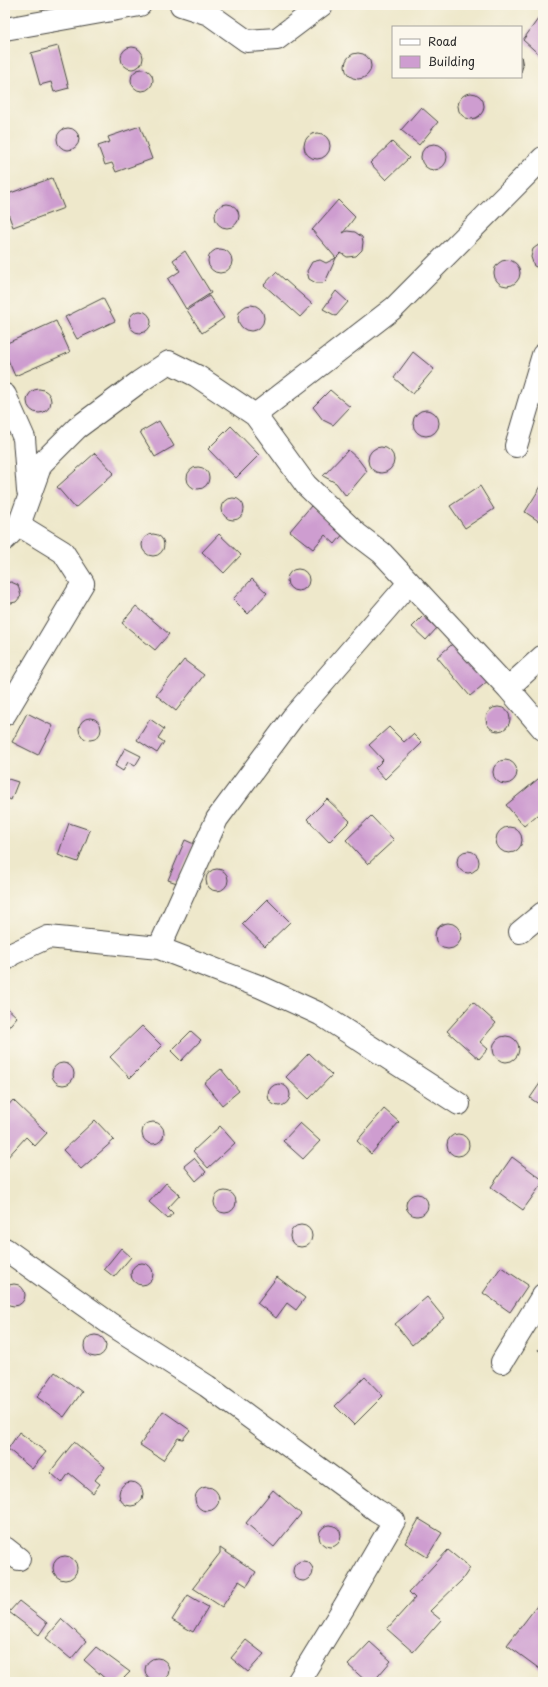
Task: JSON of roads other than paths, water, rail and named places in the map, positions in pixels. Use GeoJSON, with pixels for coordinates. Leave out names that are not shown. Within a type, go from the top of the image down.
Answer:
{"type":"FeatureCollection","features":[{"type":"Feature","properties":{"kind":"street"},"geometry":{"type":"LineString","coordinates":[[5,29],[140,5]]}},
{"type":"Feature","properties":{"kind":"street"},"geometry":{"type":"LineString","coordinates":[[181,5],[209,14],[247,41],[277,39],[322,5]]}},
{"type":"Feature","properties":{"kind":"street"},"geometry":{"type":"LineString","coordinates":[[255,415],[395,307],[543,158]]}},
{"type":"Feature","properties":{"kind":"street"},"geometry":{"type":"LineString","coordinates":[[516,446],[543,355]]}},
{"type":"Feature","properties":{"kind":"street"},"geometry":{"type":"LineString","coordinates":[[5,714],[83,583],[62,552],[12,532],[41,464],[77,428],[139,382],[170,362],[197,376],[255,415],[306,485],[357,534],[382,553],[508,688],[543,729]]}},
{"type":"Feature","properties":{"kind":"street"},"geometry":{"type":"LineString","coordinates":[[5,395],[24,438],[29,494]]}},
{"type":"Feature","properties":{"kind":"street"},"geometry":{"type":"LineString","coordinates":[[159,948],[217,819],[293,717],[409,582]]}},
{"type":"Feature","properties":{"kind":"street"},"geometry":{"type":"LineString","coordinates":[[508,688],[543,656]]}},
{"type":"Feature","properties":{"kind":"street"},"geometry":{"type":"LineString","coordinates":[[520,932],[543,913]]}},
{"type":"Feature","properties":{"kind":"street"},"geometry":{"type":"LineString","coordinates":[[5,960],[12,954],[48,937],[159,948],[261,987],[320,1014],[459,1104]]}},
{"type":"Feature","properties":{"kind":"street"},"geometry":{"type":"LineString","coordinates":[[5,1249],[108,1323],[207,1386],[376,1510],[394,1521],[298,1682]]}},
{"type":"Feature","properties":{"kind":"street"},"geometry":{"type":"LineString","coordinates":[[502,1362],[543,1295]]}}]}
